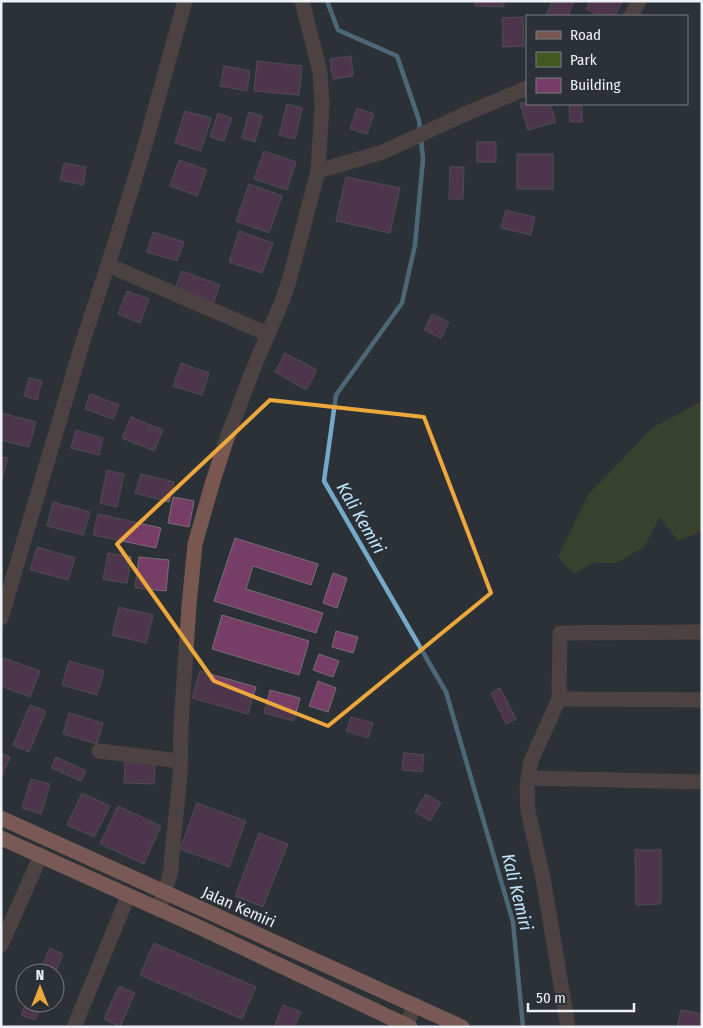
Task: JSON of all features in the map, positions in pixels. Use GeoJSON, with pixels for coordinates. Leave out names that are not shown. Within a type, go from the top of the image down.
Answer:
{"type":"FeatureCollection","features":[{"type":"Feature","properties":{"kind":"highway","name":"Jalan Kemiri"},"geometry":{"type":"LineString","coordinates":[[1,818],[462,1027]]}},
{"type":"Feature","properties":{"kind":"highway"},"geometry":{"type":"LineString","coordinates":[[1,838],[241,947],[407,1026]]}},
{"type":"Feature","properties":{"kind":"street"},"geometry":{"type":"LineString","coordinates":[[1,618],[83,341],[146,140],[186,1]]}},
{"type":"Feature","properties":{"kind":"street"},"geometry":{"type":"LineString","coordinates":[[159,910],[171,871],[195,544],[227,438],[289,281],[318,171],[322,105],[320,72],[302,1]]}},
{"type":"Feature","properties":{"kind":"street"},"geometry":{"type":"LineString","coordinates":[[632,15],[639,1]]}},
{"type":"Feature","properties":{"kind":"street"},"geometry":{"type":"LineString","coordinates":[[318,171],[383,152],[526,88]]}},
{"type":"Feature","properties":{"kind":"street"},"geometry":{"type":"LineString","coordinates":[[108,265],[268,334]]}},
{"type":"Feature","properties":{"kind":"street"},"geometry":{"type":"LineString","coordinates":[[568,1027],[543,878],[528,811],[528,778],[531,761],[559,699],[560,633],[702,632]]}},
{"type":"Feature","properties":{"kind":"street"},"geometry":{"type":"LineString","coordinates":[[559,699],[702,700]]}},
{"type":"Feature","properties":{"kind":"street"},"geometry":{"type":"LineString","coordinates":[[100,751],[180,761]]}},
{"type":"Feature","properties":{"kind":"street"},"geometry":{"type":"LineString","coordinates":[[528,778],[702,782]]}},
{"type":"Feature","properties":{"kind":"street"},"geometry":{"type":"LineString","coordinates":[[1,945],[5,924],[41,855]]}},
{"type":"Feature","properties":{"kind":"street"},"geometry":{"type":"LineString","coordinates":[[74,1027],[128,896]]}},
{"type":"Feature","properties":{"kind":"street"},"geometry":{"type":"LineString","coordinates":[[407,1026],[415,1005]]}},
{"type":"Feature","properties":{"kind":"highlighted area"},"geometry":{"type":"Polygon","coordinates":[[[270,400],[424,417],[491,593],[328,726],[214,681],[117,544],[270,400]]]}},
{"type":"Feature","properties":{"kind":"green space"},"geometry":{"type":"Polygon","coordinates":[[[702,401],[702,531],[678,541],[660,517],[644,547],[616,563],[593,563],[574,574],[558,557],[588,495],[652,428],[702,401]]]}},
{"type":"Feature","properties":{"kind":"building"},"geometry":{"type":"Polygon","coordinates":[[[476,1],[504,1],[504,7],[475,6],[476,1]]]}},
{"type":"Feature","properties":{"kind":"building"},"geometry":{"type":"Polygon","coordinates":[[[552,1],[574,1],[568,15],[546,15],[552,1]]]}},
{"type":"Feature","properties":{"kind":"building"},"geometry":{"type":"Polygon","coordinates":[[[590,1],[622,1],[615,15],[598,15],[586,9],[590,1]]]}},
{"type":"Feature","properties":{"kind":"building"},"geometry":{"type":"Polygon","coordinates":[[[523,17],[524,46],[503,47],[502,18],[523,17]]]}},
{"type":"Feature","properties":{"kind":"building"},"geometry":{"type":"Polygon","coordinates":[[[351,56],[353,76],[333,79],[330,59],[351,56]]]}},
{"type":"Feature","properties":{"kind":"building"},"geometry":{"type":"Polygon","coordinates":[[[257,61],[302,66],[299,95],[254,91],[257,61]]]}},
{"type":"Feature","properties":{"kind":"building"},"geometry":{"type":"Polygon","coordinates":[[[224,66],[250,71],[247,91],[220,86],[224,66]]]}},
{"type":"Feature","properties":{"kind":"building"},"geometry":{"type":"Polygon","coordinates":[[[526,102],[526,105],[550,105],[556,122],[528,130],[520,103],[526,102]]]}},
{"type":"Feature","properties":{"kind":"building"},"geometry":{"type":"Polygon","coordinates":[[[287,104],[302,108],[295,139],[279,135],[287,104]]]}},
{"type":"Feature","properties":{"kind":"building"},"geometry":{"type":"Polygon","coordinates":[[[569,105],[582,105],[582,122],[570,122],[569,105]]]}},
{"type":"Feature","properties":{"kind":"building"},"geometry":{"type":"Polygon","coordinates":[[[357,108],[374,114],[367,134],[350,129],[357,108]]]}},
{"type":"Feature","properties":{"kind":"building"},"geometry":{"type":"Polygon","coordinates":[[[185,111],[211,118],[201,151],[175,143],[185,111]]]}},
{"type":"Feature","properties":{"kind":"building"},"geometry":{"type":"Polygon","coordinates":[[[249,112],[262,116],[255,142],[242,138],[249,112]]]}},
{"type":"Feature","properties":{"kind":"building"},"geometry":{"type":"Polygon","coordinates":[[[218,113],[232,118],[224,141],[210,137],[218,113]]]}},
{"type":"Feature","properties":{"kind":"building"},"geometry":{"type":"Polygon","coordinates":[[[477,142],[496,142],[496,162],[477,162],[477,142]]]}},
{"type":"Feature","properties":{"kind":"building"},"geometry":{"type":"Polygon","coordinates":[[[264,151],[296,162],[287,190],[254,179],[264,151]]]}},
{"type":"Feature","properties":{"kind":"building"},"geometry":{"type":"Polygon","coordinates":[[[517,154],[553,154],[553,189],[517,189],[517,154]]]}},
{"type":"Feature","properties":{"kind":"building"},"geometry":{"type":"Polygon","coordinates":[[[179,160],[207,170],[197,196],[170,186],[179,160]]]}},
{"type":"Feature","properties":{"kind":"building"},"geometry":{"type":"Polygon","coordinates":[[[64,163],[86,167],[83,185],[60,180],[64,163]]]}},
{"type":"Feature","properties":{"kind":"building"},"geometry":{"type":"Polygon","coordinates":[[[450,167],[464,167],[463,199],[449,199],[450,167]]]}},
{"type":"Feature","properties":{"kind":"building"},"geometry":{"type":"Polygon","coordinates":[[[346,177],[400,188],[390,233],[336,221],[346,177]]]}},
{"type":"Feature","properties":{"kind":"building"},"geometry":{"type":"Polygon","coordinates":[[[249,184],[282,196],[269,233],[236,221],[249,184]]]}},
{"type":"Feature","properties":{"kind":"building"},"geometry":{"type":"Polygon","coordinates":[[[506,210],[535,217],[531,235],[501,228],[506,210]]]}},
{"type":"Feature","properties":{"kind":"building"},"geometry":{"type":"Polygon","coordinates":[[[239,231],[273,243],[262,273],[229,262],[239,231]]]}},
{"type":"Feature","properties":{"kind":"building"},"geometry":{"type":"Polygon","coordinates":[[[153,232],[184,242],[177,261],[147,252],[153,232]]]}},
{"type":"Feature","properties":{"kind":"building"},"geometry":{"type":"Polygon","coordinates":[[[182,271],[220,285],[212,306],[174,292],[182,271]]]}},
{"type":"Feature","properties":{"kind":"building"},"geometry":{"type":"Polygon","coordinates":[[[127,291],[149,299],[140,323],[118,314],[127,291]]]}},
{"type":"Feature","properties":{"kind":"building"},"geometry":{"type":"Polygon","coordinates":[[[432,314],[449,322],[441,338],[424,330],[432,314]]]}},
{"type":"Feature","properties":{"kind":"building"},"geometry":{"type":"Polygon","coordinates":[[[285,353],[317,370],[306,390],[275,372],[285,353]]]}},
{"type":"Feature","properties":{"kind":"building"},"geometry":{"type":"Polygon","coordinates":[[[181,363],[209,373],[202,395],[173,386],[181,363]]]}},
{"type":"Feature","properties":{"kind":"building"},"geometry":{"type":"Polygon","coordinates":[[[29,378],[42,381],[37,400],[24,396],[29,378]]]}},
{"type":"Feature","properties":{"kind":"building"},"geometry":{"type":"Polygon","coordinates":[[[90,394],[119,405],[113,419],[85,409],[90,394]]]}},
{"type":"Feature","properties":{"kind":"building"},"geometry":{"type":"Polygon","coordinates":[[[1,413],[36,422],[29,447],[1,440],[1,413]]]}},
{"type":"Feature","properties":{"kind":"building"},"geometry":{"type":"Polygon","coordinates":[[[131,417],[163,430],[154,451],[122,438],[131,417]]]}},
{"type":"Feature","properties":{"kind":"building"},"geometry":{"type":"Polygon","coordinates":[[[76,430],[103,438],[99,455],[71,448],[76,430]]]}},
{"type":"Feature","properties":{"kind":"building"},"geometry":{"type":"Polygon","coordinates":[[[1,457],[8,458],[1,482],[1,457]]]}},
{"type":"Feature","properties":{"kind":"building"},"geometry":{"type":"Polygon","coordinates":[[[107,470],[124,474],[117,507],[100,503],[107,470]]]}},
{"type":"Feature","properties":{"kind":"building"},"geometry":{"type":"Polygon","coordinates":[[[141,474],[174,482],[169,502],[135,493],[141,474]]]}},
{"type":"Feature","properties":{"kind":"building"},"geometry":{"type":"Polygon","coordinates":[[[173,497],[194,501],[189,527],[168,523],[173,497]]]}},
{"type":"Feature","properties":{"kind":"building"},"geometry":{"type":"Polygon","coordinates":[[[53,502],[90,512],[83,535],[47,526],[53,502]]]}},
{"type":"Feature","properties":{"kind":"building"},"geometry":{"type":"Polygon","coordinates":[[[98,514],[161,528],[156,548],[93,535],[98,514]]]}},
{"type":"Feature","properties":{"kind":"building"},"geometry":{"type":"Polygon","coordinates":[[[235,538],[318,564],[311,585],[253,566],[246,589],[323,613],[316,633],[214,601],[235,538]]]}},
{"type":"Feature","properties":{"kind":"building"},"geometry":{"type":"Polygon","coordinates":[[[37,547],[75,558],[68,580],[30,570],[37,547]]]}},
{"type":"Feature","properties":{"kind":"building"},"geometry":{"type":"Polygon","coordinates":[[[108,553],[131,557],[127,583],[103,579],[108,553]]]}},
{"type":"Feature","properties":{"kind":"building"},"geometry":{"type":"Polygon","coordinates":[[[139,557],[169,560],[166,591],[135,588],[139,557]]]}},
{"type":"Feature","properties":{"kind":"building"},"geometry":{"type":"Polygon","coordinates":[[[333,573],[347,578],[337,608],[323,603],[333,573]]]}},
{"type":"Feature","properties":{"kind":"building"},"geometry":{"type":"Polygon","coordinates":[[[119,607],[153,615],[146,643],[112,635],[119,607]]]}},
{"type":"Feature","properties":{"kind":"building"},"geometry":{"type":"Polygon","coordinates":[[[222,615],[309,641],[299,675],[212,649],[222,615]]]}},
{"type":"Feature","properties":{"kind":"building"},"geometry":{"type":"Polygon","coordinates":[[[336,631],[358,637],[353,653],[332,647],[336,631]]]}},
{"type":"Feature","properties":{"kind":"building"},"geometry":{"type":"Polygon","coordinates":[[[319,654],[339,661],[333,677],[313,670],[319,654]]]}},
{"type":"Feature","properties":{"kind":"building"},"geometry":{"type":"Polygon","coordinates":[[[4,658],[40,671],[30,697],[1,686],[1,664],[4,658]]]}},
{"type":"Feature","properties":{"kind":"building"},"geometry":{"type":"Polygon","coordinates":[[[69,661],[104,671],[97,695],[62,685],[69,661]]]}},
{"type":"Feature","properties":{"kind":"building"},"geometry":{"type":"Polygon","coordinates":[[[200,671],[256,687],[248,714],[192,698],[200,671]]]}},
{"type":"Feature","properties":{"kind":"building"},"geometry":{"type":"Polygon","coordinates":[[[318,681],[336,688],[328,712],[309,706],[318,681]]]}},
{"type":"Feature","properties":{"kind":"building"},"geometry":{"type":"Polygon","coordinates":[[[500,688],[516,719],[506,724],[491,693],[500,688]]]}},
{"type":"Feature","properties":{"kind":"building"},"geometry":{"type":"Polygon","coordinates":[[[270,690],[300,698],[294,721],[264,713],[270,690]]]}},
{"type":"Feature","properties":{"kind":"building"},"geometry":{"type":"Polygon","coordinates":[[[30,705],[46,711],[29,752],[13,745],[30,705]]]}},
{"type":"Feature","properties":{"kind":"building"},"geometry":{"type":"Polygon","coordinates":[[[69,713],[103,723],[97,744],[63,734],[69,713]]]}},
{"type":"Feature","properties":{"kind":"building"},"geometry":{"type":"Polygon","coordinates":[[[351,717],[373,723],[368,738],[346,731],[351,717]]]}},
{"type":"Feature","properties":{"kind":"building"},"geometry":{"type":"Polygon","coordinates":[[[1,753],[10,757],[1,778],[1,753]]]}},
{"type":"Feature","properties":{"kind":"building"},"geometry":{"type":"Polygon","coordinates":[[[404,753],[424,755],[422,772],[402,770],[404,753]]]}},
{"type":"Feature","properties":{"kind":"building"},"geometry":{"type":"Polygon","coordinates":[[[56,757],[86,771],[81,781],[51,768],[56,757]]]}},
{"type":"Feature","properties":{"kind":"building"},"geometry":{"type":"Polygon","coordinates":[[[125,761],[155,762],[154,784],[124,783],[125,761]]]}},
{"type":"Feature","properties":{"kind":"building"},"geometry":{"type":"Polygon","coordinates":[[[31,779],[50,784],[41,814],[22,808],[31,779]]]}},
{"type":"Feature","properties":{"kind":"building"},"geometry":{"type":"Polygon","coordinates":[[[82,793],[110,806],[94,837],[67,825],[82,793]]]}},
{"type":"Feature","properties":{"kind":"building"},"geometry":{"type":"Polygon","coordinates":[[[426,794],[441,803],[430,821],[415,812],[426,794]]]}},
{"type":"Feature","properties":{"kind":"building"},"geometry":{"type":"Polygon","coordinates":[[[197,803],[246,821],[229,867],[180,849],[197,803]]]}},
{"type":"Feature","properties":{"kind":"building"},"geometry":{"type":"Polygon","coordinates":[[[118,806],[161,826],[144,864],[100,844],[118,806]]]}},
{"type":"Feature","properties":{"kind":"building"},"geometry":{"type":"Polygon","coordinates":[[[259,833],[288,844],[263,907],[235,896],[259,833]]]}},
{"type":"Feature","properties":{"kind":"building"},"geometry":{"type":"Polygon","coordinates":[[[635,850],[661,850],[661,904],[636,905],[635,850]]]}},
{"type":"Feature","properties":{"kind":"building"},"geometry":{"type":"Polygon","coordinates":[[[154,943],[256,987],[242,1019],[140,975],[154,943]]]}},
{"type":"Feature","properties":{"kind":"building"},"geometry":{"type":"Polygon","coordinates":[[[50,948],[63,954],[59,963],[43,963],[50,948]]]}},
{"type":"Feature","properties":{"kind":"building"},"geometry":{"type":"Polygon","coordinates":[[[119,986],[135,993],[120,1027],[104,1019],[119,986]]]}},
{"type":"Feature","properties":{"kind":"building"},"geometry":{"type":"Polygon","coordinates":[[[283,1005],[301,1012],[294,1027],[274,1027],[283,1005]]]}},
{"type":"Feature","properties":{"kind":"building"},"geometry":{"type":"Polygon","coordinates":[[[681,1010],[702,1014],[702,1027],[677,1027],[681,1010]]]}},
{"type":"Feature","properties":{"kind":"building"},"geometry":{"type":"Polygon","coordinates":[[[22,1013],[38,1013],[35,1020],[21,1015],[22,1013]]]}},
{"type":"Feature","properties":{"kind":"waterway","name":"Kali Kemiri"},"geometry":{"type":"LineString","coordinates":[[327,1],[338,30],[397,56],[419,120],[420,131]]}},
{"type":"Feature","properties":{"kind":"waterway","name":"Kali Kemiri"},"geometry":{"type":"LineString","coordinates":[[421,139],[423,159],[415,245],[402,303],[336,395],[324,481],[446,692],[513,922],[523,1027]]}}]}
